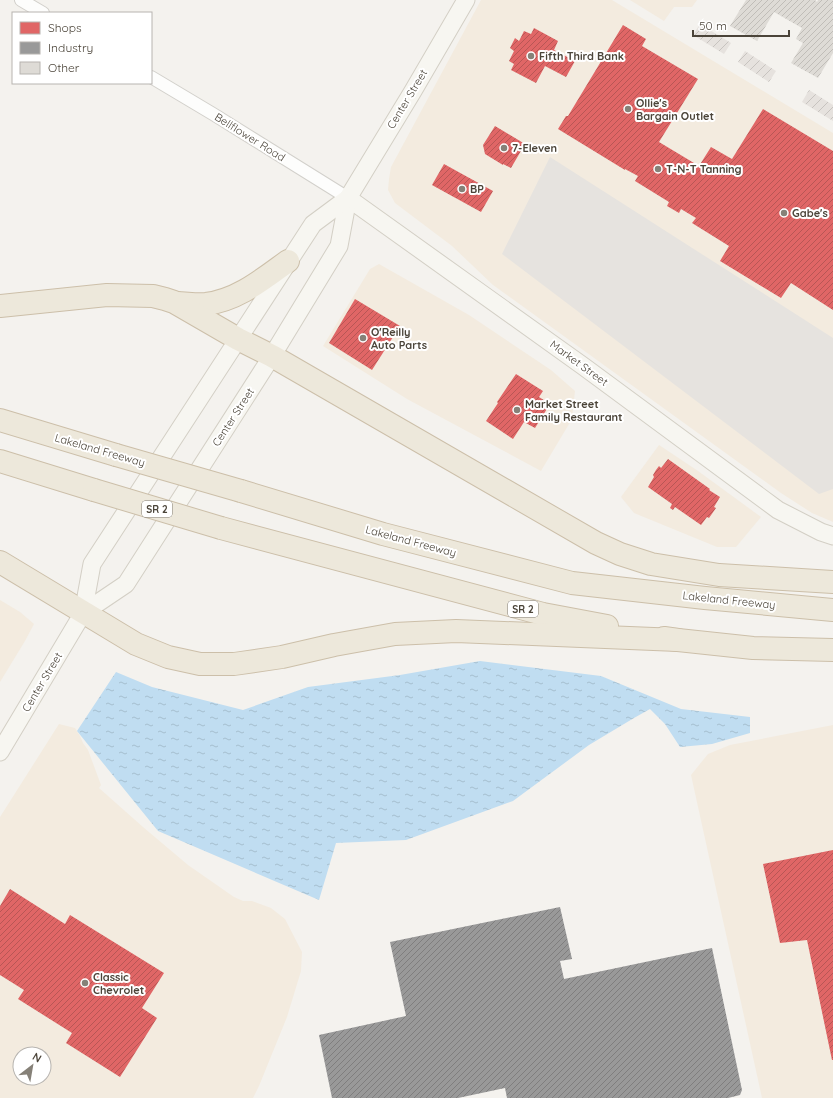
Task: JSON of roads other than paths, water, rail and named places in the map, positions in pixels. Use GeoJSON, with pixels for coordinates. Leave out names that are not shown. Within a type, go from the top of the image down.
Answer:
{"type":"FeatureCollection","features":[{"type":"Feature","properties":{"kind":"highway"},"geometry":{"type":"LineString","coordinates":[[174,302],[204,304],[225,300],[256,284],[288,261]]}},
{"type":"Feature","properties":{"kind":"highway"},"geometry":{"type":"LineString","coordinates":[[0,306],[107,295],[153,296],[165,298],[238,339],[272,356],[596,543],[620,554],[651,564],[719,575],[833,582]]}},
{"type":"Feature","properties":{"kind":"highway","name":"Lakeland Freeway"},"geometry":{"type":"LineString","coordinates":[[0,420],[383,534],[572,583],[705,598],[833,610]]}},
{"type":"Feature","properties":{"kind":"highway","name":"SR 2"},"geometry":{"type":"LineString","coordinates":[[0,461],[221,528],[543,614],[678,640],[753,648],[833,650]]}},
{"type":"Feature","properties":{"kind":"highway"},"geometry":{"type":"LineString","coordinates":[[0,562],[136,644],[168,657],[200,664],[234,664],[282,657],[334,645],[395,634],[433,632],[456,631],[678,640]]}},
{"type":"Feature","properties":{"kind":"main road","name":"Center Street"},"geometry":{"type":"LineString","coordinates":[[83,613],[126,584],[272,356],[338,246],[348,198],[466,0]]}},
{"type":"Feature","properties":{"kind":"main road","name":"Center Street"},"geometry":{"type":"LineString","coordinates":[[0,752],[83,613],[92,564],[313,224],[348,198]]}},
{"type":"Feature","properties":{"kind":"main road","name":"Market Street"},"geometry":{"type":"LineString","coordinates":[[348,198],[583,366],[778,510],[821,532],[833,536]]}},
{"type":"Feature","properties":{"kind":"street"},"geometry":{"type":"LineString","coordinates":[[21,0],[41,12]]}},
{"type":"Feature","properties":{"kind":"street","name":"Bellflower Road"},"geometry":{"type":"LineString","coordinates":[[152,78],[348,198]]}},
{"type":"Feature","properties":{"kind":"water"},"geometry":{"type":"Polygon","coordinates":[[[480,661],[601,676],[681,709],[750,717],[750,733],[712,744],[680,747],[665,724],[650,709],[589,745],[513,801],[406,840],[336,843],[319,900],[158,831],[77,731],[116,672],[152,687],[243,710],[308,687],[400,675],[480,661]]]}},
{"type":"Feature","properties":{"kind":"place","name":"Fifth Third Bank"},"geometry":{"type":"Point","coordinates":[531,56]}},
{"type":"Feature","properties":{"kind":"place","name":"Ollie's Bargain Outlet"},"geometry":{"type":"Point","coordinates":[628,109]}},
{"type":"Feature","properties":{"kind":"place","name":"7-Eleven"},"geometry":{"type":"Point","coordinates":[504,148]}},
{"type":"Feature","properties":{"kind":"place","name":"T-N-T Tanning"},"geometry":{"type":"Point","coordinates":[658,169]}},
{"type":"Feature","properties":{"kind":"place","name":"BP"},"geometry":{"type":"Point","coordinates":[462,189]}},
{"type":"Feature","properties":{"kind":"place","name":"Gabe's"},"geometry":{"type":"Point","coordinates":[784,213]}},
{"type":"Feature","properties":{"kind":"place","name":"O'Reilly Auto Parts"},"geometry":{"type":"Point","coordinates":[363,338]}},
{"type":"Feature","properties":{"kind":"place","name":"Market Street Family Restaurant"},"geometry":{"type":"Point","coordinates":[517,410]}},
{"type":"Feature","properties":{"kind":"place","name":"Classic Chevrolet"},"geometry":{"type":"Point","coordinates":[85,983]}}]}
